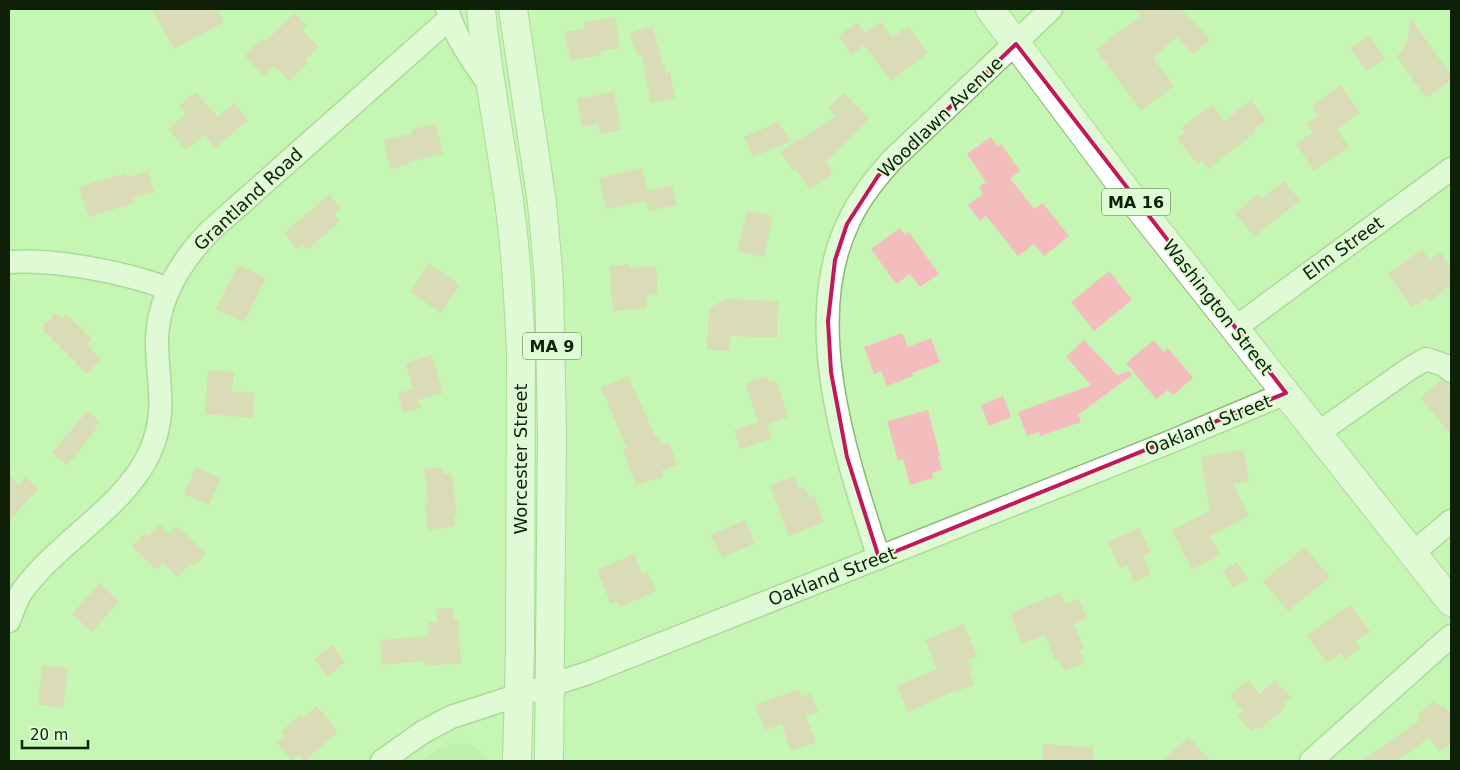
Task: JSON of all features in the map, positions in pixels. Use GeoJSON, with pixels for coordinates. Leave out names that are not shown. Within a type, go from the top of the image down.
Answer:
{"type":"FeatureCollection","features":[{"type":"Feature","properties":{"kind":"main road","name":"Worcester Street"},"geometry":{"type":"LineString","coordinates":[[481,9],[490,86],[510,204],[519,316],[521,412],[517,761]]}},
{"type":"Feature","properties":{"kind":"main road","name":"Worcester Street"},"geometry":{"type":"LineString","coordinates":[[513,9],[522,82],[542,203],[549,281],[552,434],[549,759]]}},
{"type":"Feature","properties":{"kind":"main road","name":"Washington Street"},"geometry":{"type":"LineString","coordinates":[[990,9],[1130,196],[1451,602]]}},
{"type":"Feature","properties":{"kind":"street","name":"Woodlawn Avenue"},"geometry":{"type":"LineString","coordinates":[[879,558],[847,457],[831,372],[828,321],[835,260],[847,224],[857,205],[878,176],[891,161],[1051,9]]}},
{"type":"Feature","properties":{"kind":"street"},"geometry":{"type":"LineString","coordinates":[[448,13],[460,42],[490,86]]}},
{"type":"Feature","properties":{"kind":"street","name":"Grantland Road"},"geometry":{"type":"LineString","coordinates":[[9,621],[22,591],[58,551],[97,517],[132,482],[149,454],[159,428],[161,416],[157,336],[161,309],[168,290],[191,253],[210,231],[448,13]]}},
{"type":"Feature","properties":{"kind":"street","name":"Elm Street"},"geometry":{"type":"LineString","coordinates":[[1235,328],[1451,169]]}},
{"type":"Feature","properties":{"kind":"street"},"geometry":{"type":"LineString","coordinates":[[9,262],[42,262],[102,271],[138,279],[168,290]]}},
{"type":"Feature","properties":{"kind":"street"},"geometry":{"type":"LineString","coordinates":[[1318,434],[1408,368],[1426,359],[1444,365],[1451,371]]}},
{"type":"Feature","properties":{"kind":"street","name":"Oakland Street"},"geometry":{"type":"LineString","coordinates":[[382,761],[435,724],[451,717],[550,686],[879,558],[1170,442],[1286,393]]}},
{"type":"Feature","properties":{"kind":"street"},"geometry":{"type":"LineString","coordinates":[[1413,552],[1451,521]]}},
{"type":"Feature","properties":{"kind":"street"},"geometry":{"type":"LineString","coordinates":[[1311,761],[1451,636]]}},
{"type":"Feature","properties":{"kind":"highlighted area"},"geometry":{"type":"Polygon","coordinates":[[[1016,44],[1286,393],[879,558],[847,457],[831,372],[828,321],[835,260],[847,224],[878,176],[1016,44]]]}},
{"type":"Feature","properties":{"kind":"shaded area"},"geometry":{"type":"Polygon","coordinates":[[[464,743],[476,747],[484,755],[486,761],[420,761],[438,749],[450,744],[464,743]]]}},
{"type":"Feature","properties":{"kind":"building"},"geometry":{"type":"Polygon","coordinates":[[[152,9],[217,9],[224,22],[174,49],[152,9]]]}},
{"type":"Feature","properties":{"kind":"building"},"geometry":{"type":"Polygon","coordinates":[[[1134,9],[1181,9],[1210,39],[1193,54],[1177,37],[1153,58],[1174,86],[1141,111],[1096,49],[1141,16],[1134,9]]]}},
{"type":"Feature","properties":{"kind":"building"},"geometry":{"type":"Polygon","coordinates":[[[294,13],[307,26],[302,30],[319,47],[305,60],[308,63],[289,81],[274,66],[264,76],[245,56],[262,38],[265,42],[294,13]]]}},
{"type":"Feature","properties":{"kind":"building"},"geometry":{"type":"Polygon","coordinates":[[[615,17],[620,48],[600,51],[601,55],[570,60],[565,32],[585,28],[584,22],[615,17]]]}},
{"type":"Feature","properties":{"kind":"building"},"geometry":{"type":"Polygon","coordinates":[[[1410,17],[1451,75],[1451,80],[1426,98],[1397,57],[1408,40],[1410,17]]]}},
{"type":"Feature","properties":{"kind":"building"},"geometry":{"type":"Polygon","coordinates":[[[881,22],[892,38],[908,26],[928,53],[891,81],[864,45],[852,55],[838,36],[857,23],[865,33],[881,22]]]}},
{"type":"Feature","properties":{"kind":"building"},"geometry":{"type":"Polygon","coordinates":[[[652,26],[666,73],[670,72],[675,98],[651,103],[641,54],[637,55],[630,33],[652,26]]]}},
{"type":"Feature","properties":{"kind":"building"},"geometry":{"type":"Polygon","coordinates":[[[1369,35],[1385,59],[1366,71],[1350,48],[1369,35]]]}},
{"type":"Feature","properties":{"kind":"building"},"geometry":{"type":"Polygon","coordinates":[[[1341,85],[1360,113],[1337,129],[1349,147],[1314,171],[1296,144],[1313,132],[1307,124],[1318,116],[1312,106],[1341,85]]]}},
{"type":"Feature","properties":{"kind":"building"},"geometry":{"type":"Polygon","coordinates":[[[196,92],[218,117],[234,103],[248,120],[215,148],[204,134],[186,150],[168,129],[186,114],[179,106],[196,92]]]}},
{"type":"Feature","properties":{"kind":"building"},"geometry":{"type":"Polygon","coordinates":[[[614,92],[621,130],[600,134],[598,124],[582,127],[577,99],[614,92]]]}},
{"type":"Feature","properties":{"kind":"building"},"geometry":{"type":"Polygon","coordinates":[[[844,93],[869,118],[826,162],[833,174],[809,189],[796,169],[793,171],[780,152],[836,116],[828,108],[844,93]]]}},
{"type":"Feature","properties":{"kind":"building"},"geometry":{"type":"Polygon","coordinates":[[[1251,100],[1266,120],[1254,129],[1256,132],[1208,169],[1202,161],[1197,164],[1177,138],[1185,132],[1181,128],[1212,105],[1224,121],[1251,100]]]}},
{"type":"Feature","properties":{"kind":"building"},"geometry":{"type":"Polygon","coordinates":[[[778,122],[791,141],[753,157],[744,137],[778,122]]]}},
{"type":"Feature","properties":{"kind":"building"},"geometry":{"type":"Polygon","coordinates":[[[436,124],[443,154],[408,162],[409,165],[390,169],[384,140],[413,133],[413,129],[436,124]]]}},
{"type":"Feature","properties":{"kind":"building"},"geometry":{"type":"Polygon","coordinates":[[[991,137],[998,147],[1001,144],[1020,171],[1010,178],[1034,209],[1043,203],[1069,236],[1044,256],[1034,244],[1018,256],[986,216],[980,221],[968,205],[983,194],[979,187],[986,182],[967,154],[991,137]]]}},
{"type":"Feature","properties":{"kind":"building"},"geometry":{"type":"Polygon","coordinates":[[[642,168],[647,191],[672,185],[677,205],[649,211],[646,201],[606,209],[599,178],[642,168]]]}},
{"type":"Feature","properties":{"kind":"building"},"geometry":{"type":"Polygon","coordinates":[[[148,171],[154,192],[133,198],[135,203],[88,217],[79,187],[126,173],[127,178],[148,171]]]}},
{"type":"Feature","properties":{"kind":"building"},"geometry":{"type":"Polygon","coordinates":[[[1284,181],[1300,200],[1254,237],[1235,213],[1258,194],[1262,199],[1284,181]]]}},
{"type":"Feature","properties":{"kind":"building"},"geometry":{"type":"Polygon","coordinates":[[[329,194],[341,208],[334,214],[340,221],[308,250],[303,245],[298,250],[284,234],[329,194]]]}},
{"type":"Feature","properties":{"kind":"building"},"geometry":{"type":"Polygon","coordinates":[[[747,210],[773,216],[764,257],[737,251],[747,210]]]}},
{"type":"Feature","properties":{"kind":"building"},"geometry":{"type":"Polygon","coordinates":[[[900,228],[905,235],[909,232],[939,274],[920,287],[910,274],[896,284],[871,249],[900,228]]]}},
{"type":"Feature","properties":{"kind":"building"},"geometry":{"type":"Polygon","coordinates":[[[1422,249],[1429,260],[1440,252],[1451,268],[1451,285],[1429,302],[1426,298],[1412,308],[1388,274],[1422,249]]]}},
{"type":"Feature","properties":{"kind":"building"},"geometry":{"type":"Polygon","coordinates":[[[429,263],[460,285],[441,313],[410,292],[429,263]]]}},
{"type":"Feature","properties":{"kind":"building"},"geometry":{"type":"Polygon","coordinates":[[[629,264],[629,268],[656,266],[658,294],[646,296],[647,308],[613,311],[609,266],[629,264]]]}},
{"type":"Feature","properties":{"kind":"building"},"geometry":{"type":"Polygon","coordinates":[[[238,265],[266,278],[244,322],[216,309],[238,265]]]}},
{"type":"Feature","properties":{"kind":"building"},"geometry":{"type":"Polygon","coordinates":[[[1109,271],[1132,300],[1094,331],[1071,302],[1109,271]]]}},
{"type":"Feature","properties":{"kind":"building"},"geometry":{"type":"Polygon","coordinates":[[[725,299],[778,301],[777,338],[730,336],[729,351],[707,350],[709,308],[725,299]]]}},
{"type":"Feature","properties":{"kind":"building"},"geometry":{"type":"Polygon","coordinates":[[[56,313],[62,319],[66,314],[92,339],[87,344],[101,359],[87,374],[41,328],[56,313]]]}},
{"type":"Feature","properties":{"kind":"building"},"geometry":{"type":"Polygon","coordinates":[[[902,333],[908,347],[931,338],[940,362],[912,373],[913,376],[887,386],[881,371],[874,374],[864,347],[902,333]]]}},
{"type":"Feature","properties":{"kind":"building"},"geometry":{"type":"Polygon","coordinates":[[[1084,340],[1117,375],[1130,371],[1132,375],[1078,415],[1081,422],[1040,436],[1039,432],[1027,436],[1018,412],[1091,385],[1066,357],[1084,340]]]}},
{"type":"Feature","properties":{"kind":"building"},"geometry":{"type":"Polygon","coordinates":[[[1154,340],[1163,352],[1168,348],[1193,378],[1173,395],[1168,390],[1156,399],[1126,363],[1154,340]]]}},
{"type":"Feature","properties":{"kind":"building"},"geometry":{"type":"Polygon","coordinates":[[[432,355],[443,393],[418,400],[421,408],[403,413],[398,393],[413,389],[405,363],[432,355]]]}},
{"type":"Feature","properties":{"kind":"building"},"geometry":{"type":"Polygon","coordinates":[[[208,370],[234,372],[232,391],[255,393],[253,418],[205,414],[208,370]]]}},
{"type":"Feature","properties":{"kind":"building"},"geometry":{"type":"Polygon","coordinates":[[[628,376],[656,438],[659,437],[662,445],[669,442],[677,465],[661,471],[663,476],[636,486],[623,450],[627,448],[601,388],[628,376]]]}},
{"type":"Feature","properties":{"kind":"building"},"geometry":{"type":"Polygon","coordinates":[[[767,376],[769,382],[776,380],[788,417],[767,424],[772,439],[740,449],[734,430],[758,422],[745,383],[767,376]]]}},
{"type":"Feature","properties":{"kind":"building"},"geometry":{"type":"Polygon","coordinates":[[[1441,380],[1447,383],[1451,389],[1451,435],[1420,397],[1441,380]]]}},
{"type":"Feature","properties":{"kind":"building"},"geometry":{"type":"Polygon","coordinates":[[[1003,396],[1011,417],[989,426],[981,405],[1003,396]]]}},
{"type":"Feature","properties":{"kind":"building"},"geometry":{"type":"Polygon","coordinates":[[[928,410],[942,470],[932,473],[933,478],[910,485],[903,459],[898,461],[887,421],[928,410]]]}},
{"type":"Feature","properties":{"kind":"building"},"geometry":{"type":"Polygon","coordinates":[[[87,411],[100,421],[96,429],[67,466],[52,453],[87,411]]]}},
{"type":"Feature","properties":{"kind":"building"},"geometry":{"type":"Polygon","coordinates":[[[1243,450],[1249,481],[1233,484],[1249,516],[1210,536],[1220,555],[1192,570],[1172,530],[1210,511],[1201,457],[1243,450]]]}},
{"type":"Feature","properties":{"kind":"building"},"geometry":{"type":"Polygon","coordinates":[[[196,467],[221,478],[209,505],[184,494],[196,467]]]}},
{"type":"Feature","properties":{"kind":"building"},"geometry":{"type":"Polygon","coordinates":[[[442,467],[443,474],[452,473],[457,514],[454,515],[455,526],[428,530],[425,505],[428,504],[424,469],[442,467]]]}},
{"type":"Feature","properties":{"kind":"building"},"geometry":{"type":"Polygon","coordinates":[[[9,475],[19,485],[26,477],[38,489],[9,521],[9,475]]]}},
{"type":"Feature","properties":{"kind":"building"},"geometry":{"type":"Polygon","coordinates":[[[794,476],[799,489],[805,487],[809,498],[814,496],[824,522],[789,536],[770,485],[794,476]]]}},
{"type":"Feature","properties":{"kind":"building"},"geometry":{"type":"Polygon","coordinates":[[[745,520],[755,543],[722,558],[711,535],[745,520]]]}},
{"type":"Feature","properties":{"kind":"building"},"geometry":{"type":"Polygon","coordinates":[[[160,524],[169,534],[177,526],[206,554],[193,567],[190,563],[177,577],[163,563],[156,570],[132,547],[145,533],[148,536],[160,524]]]}},
{"type":"Feature","properties":{"kind":"building"},"geometry":{"type":"Polygon","coordinates":[[[1139,528],[1151,553],[1143,556],[1151,574],[1134,582],[1127,565],[1120,568],[1108,542],[1139,528]]]}},
{"type":"Feature","properties":{"kind":"building"},"geometry":{"type":"Polygon","coordinates":[[[1305,547],[1330,577],[1288,611],[1263,581],[1305,547]]]}},
{"type":"Feature","properties":{"kind":"building"},"geometry":{"type":"Polygon","coordinates":[[[634,554],[642,574],[648,572],[656,591],[620,607],[617,601],[611,604],[597,570],[634,554]]]}},
{"type":"Feature","properties":{"kind":"building"},"geometry":{"type":"Polygon","coordinates":[[[1237,562],[1248,579],[1233,588],[1223,571],[1237,562]]]}},
{"type":"Feature","properties":{"kind":"building"},"geometry":{"type":"Polygon","coordinates":[[[99,583],[119,601],[92,632],[72,614],[99,583]]]}},
{"type":"Feature","properties":{"kind":"building"},"geometry":{"type":"Polygon","coordinates":[[[1060,593],[1065,604],[1079,599],[1087,619],[1074,624],[1084,649],[1080,651],[1085,663],[1064,671],[1059,660],[1055,661],[1045,635],[1022,644],[1010,613],[1060,593]]]}},
{"type":"Feature","properties":{"kind":"building"},"geometry":{"type":"Polygon","coordinates":[[[1350,604],[1370,631],[1356,642],[1360,648],[1345,660],[1340,653],[1327,663],[1307,636],[1350,604]]]}},
{"type":"Feature","properties":{"kind":"building"},"geometry":{"type":"Polygon","coordinates":[[[453,608],[454,619],[458,619],[461,663],[426,666],[425,661],[382,665],[380,640],[429,636],[428,622],[438,622],[436,609],[453,608]]]}},
{"type":"Feature","properties":{"kind":"building"},"geometry":{"type":"Polygon","coordinates":[[[964,624],[977,656],[968,660],[973,670],[969,671],[974,685],[954,691],[908,712],[897,686],[937,669],[925,640],[964,624]]]}},
{"type":"Feature","properties":{"kind":"building"},"geometry":{"type":"Polygon","coordinates":[[[332,645],[345,662],[328,677],[314,659],[332,645]]]}},
{"type":"Feature","properties":{"kind":"building"},"geometry":{"type":"Polygon","coordinates":[[[42,665],[68,668],[63,708],[38,705],[42,665]]]}},
{"type":"Feature","properties":{"kind":"building"},"geometry":{"type":"Polygon","coordinates":[[[1248,680],[1259,694],[1275,680],[1291,697],[1284,703],[1286,707],[1259,730],[1256,727],[1252,732],[1237,716],[1243,711],[1230,696],[1248,680]]]}},
{"type":"Feature","properties":{"kind":"building"},"geometry":{"type":"Polygon","coordinates":[[[799,689],[801,697],[811,693],[818,712],[806,716],[816,742],[791,751],[782,724],[765,730],[755,705],[799,689]]]}},
{"type":"Feature","properties":{"kind":"building"},"geometry":{"type":"Polygon","coordinates":[[[1435,701],[1440,707],[1443,705],[1451,715],[1451,743],[1440,752],[1429,738],[1396,761],[1362,761],[1421,719],[1417,715],[1435,701]]]}},
{"type":"Feature","properties":{"kind":"building"},"geometry":{"type":"Polygon","coordinates":[[[317,706],[338,732],[304,761],[299,755],[292,761],[277,743],[285,736],[281,731],[301,715],[303,718],[317,706]]]}},
{"type":"Feature","properties":{"kind":"building"},"geometry":{"type":"Polygon","coordinates":[[[1189,737],[1210,761],[1161,761],[1189,737]]]}},
{"type":"Feature","properties":{"kind":"building"},"geometry":{"type":"Polygon","coordinates":[[[1043,744],[1093,747],[1093,761],[1043,761],[1043,744]]]}}]}
